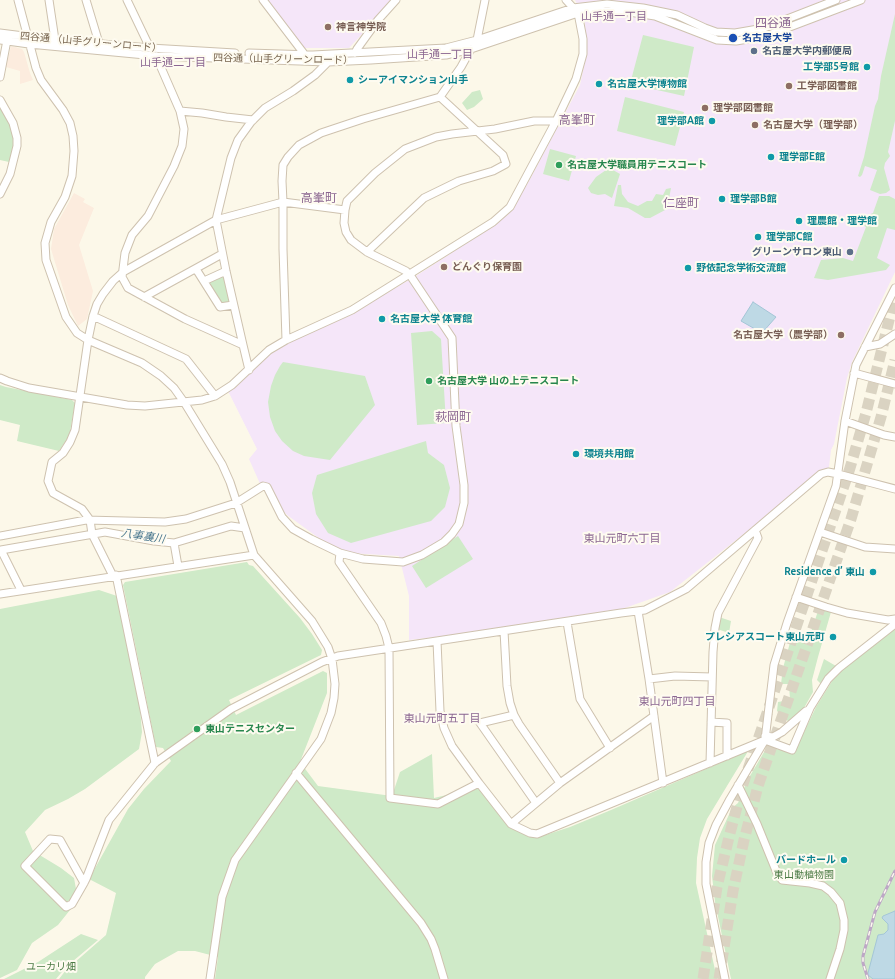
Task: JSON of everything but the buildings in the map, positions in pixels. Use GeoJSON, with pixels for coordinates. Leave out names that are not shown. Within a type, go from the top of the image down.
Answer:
{"type":"FeatureCollection","features":[{"type":"Feature","properties":{"kind":"street"},"geometry":{"type":"LineString","coordinates":[[18,0],[36,68],[41,80],[63,110],[70,123],[73,136],[74,151],[72,176],[65,197],[47,233],[45,244],[45,252],[68,323],[77,333],[88,340],[142,363],[161,376],[174,388],[222,464],[230,482],[254,555],[312,621],[328,647],[332,659],[335,684],[331,713],[320,739],[235,860],[222,898],[210,979]]}},
{"type":"Feature","properties":{"kind":"street"},"geometry":{"type":"LineString","coordinates":[[49,0],[56,40]]}},
{"type":"Feature","properties":{"kind":"street"},"geometry":{"type":"LineString","coordinates":[[86,0],[99,43]]}},
{"type":"Feature","properties":{"kind":"street"},"geometry":{"type":"LineString","coordinates":[[127,0],[150,48]]}},
{"type":"Feature","properties":{"kind":"street"},"geometry":{"type":"LineString","coordinates":[[263,0],[305,55]]}},
{"type":"Feature","properties":{"kind":"street"},"geometry":{"type":"LineString","coordinates":[[355,53],[357,48],[378,20],[396,0]]}},
{"type":"Feature","properties":{"kind":"street"},"geometry":{"type":"LineString","coordinates":[[477,40],[485,0]]}},
{"type":"Feature","properties":{"kind":"street"},"geometry":{"type":"LineString","coordinates":[[0,378],[7,382],[29,388],[127,405],[145,406],[202,400],[215,396],[232,385],[268,350],[286,340],[352,310],[493,222],[510,206],[556,121],[576,79],[583,54],[583,39],[575,11],[566,0]]}},
{"type":"Feature","properties":{"kind":"street","name":"四谷通 （山手グリーンロード）"},"geometry":{"type":"LineString","coordinates":[[0,32],[56,40],[150,48],[305,55],[446,48],[575,11],[607,4],[643,8],[677,15],[716,32],[735,33],[764,28],[836,0]]}},
{"type":"Feature","properties":{"kind":"street","name":"四谷通（山手グリーンロード）"},"geometry":{"type":"LineString","coordinates":[[4,40],[29,44],[156,56],[328,62],[446,55],[470,49],[575,11],[615,11],[655,16],[717,40],[736,41],[766,36],[861,0]]}},
{"type":"Feature","properties":{"kind":"street"},"geometry":{"type":"LineString","coordinates":[[0,77],[4,40]]}},
{"type":"Feature","properties":{"kind":"street"},"geometry":{"type":"LineString","coordinates":[[286,340],[282,181],[283,166],[288,157],[299,145],[321,133],[356,121],[440,97],[461,67],[470,49]]}},
{"type":"Feature","properties":{"kind":"street"},"geometry":{"type":"LineString","coordinates":[[156,56],[180,111],[184,129],[182,146],[174,166],[148,216],[132,235],[125,253],[122,277],[128,288],[185,319],[242,345]]}},
{"type":"Feature","properties":{"kind":"street"},"geometry":{"type":"LineString","coordinates":[[249,370],[233,305],[216,220],[231,158],[238,140],[253,120],[265,108],[293,91],[315,75],[328,62]]}},
{"type":"Feature","properties":{"kind":"street"},"geometry":{"type":"LineString","coordinates":[[367,252],[424,198],[459,181],[493,171],[506,164],[503,155],[475,131],[440,97]]}},
{"type":"Feature","properties":{"kind":"street"},"geometry":{"type":"LineString","coordinates":[[0,100],[13,123],[17,146],[10,174],[0,194]]}},
{"type":"Feature","properties":{"kind":"street"},"geometry":{"type":"LineString","coordinates":[[180,111],[253,120]]}},
{"type":"Feature","properties":{"kind":"street"},"geometry":{"type":"LineString","coordinates":[[0,536],[90,520],[165,522],[186,519],[236,503],[263,486],[267,487],[282,517],[293,529],[340,553],[363,560],[403,562],[422,555],[444,542],[452,534],[458,524],[464,503],[464,485],[456,426],[452,338],[406,271],[367,252],[351,240],[346,232],[344,224],[347,201],[375,173],[405,149],[436,138],[534,121],[556,121]]}},
{"type":"Feature","properties":{"kind":"street"},"geometry":{"type":"LineString","coordinates":[[155,763],[114,576],[92,534],[90,520],[82,510],[53,493],[48,481],[52,462],[63,453],[75,430],[93,316],[103,294],[113,281],[123,272],[216,220],[283,202],[345,210]]}},
{"type":"Feature","properties":{"kind":"street"},"geometry":{"type":"LineString","coordinates":[[144,297],[222,254]]}},
{"type":"Feature","properties":{"kind":"street"},"geometry":{"type":"LineString","coordinates":[[196,269],[220,307],[233,305]]}},
{"type":"Feature","properties":{"kind":"street"},"geometry":{"type":"LineString","coordinates":[[204,281],[226,271]]}},
{"type":"Feature","properties":{"kind":"street"},"geometry":{"type":"LineString","coordinates":[[725,979],[706,884],[706,862],[709,843],[716,825],[765,738],[774,665],[796,597],[836,486],[845,421],[856,365],[895,288]]}},
{"type":"Feature","properties":{"kind":"street"},"geometry":{"type":"LineString","coordinates":[[93,316],[186,359],[215,396]]}},
{"type":"Feature","properties":{"kind":"street"},"geometry":{"type":"LineString","coordinates":[[865,347],[880,344],[895,334]]}},
{"type":"Feature","properties":{"kind":"street"},"geometry":{"type":"LineString","coordinates":[[854,373],[895,384]]}},
{"type":"Feature","properties":{"kind":"street"},"geometry":{"type":"LineString","coordinates":[[845,421],[884,435],[895,437]]}},
{"type":"Feature","properties":{"kind":"street"},"geometry":{"type":"LineString","coordinates":[[84,883],[60,840],[50,839],[25,866],[66,907],[72,904],[84,883],[110,820],[155,763],[231,709],[322,662],[338,656],[645,610],[686,589],[821,474],[828,472],[838,474],[895,490]]}},
{"type":"Feature","properties":{"kind":"street"},"geometry":{"type":"LineString","coordinates":[[20,590],[2,550],[105,532],[174,543],[231,526],[245,528]]}},
{"type":"Feature","properties":{"kind":"street"},"geometry":{"type":"LineString","coordinates":[[710,763],[715,628],[718,613],[758,538],[756,530]]}},
{"type":"Feature","properties":{"kind":"street"},"geometry":{"type":"LineString","coordinates":[[820,532],[865,547],[895,550]]}},
{"type":"Feature","properties":{"kind":"street"},"geometry":{"type":"LineString","coordinates":[[174,543],[178,566]]}},
{"type":"Feature","properties":{"kind":"street"},"geometry":{"type":"LineString","coordinates":[[340,553],[338,562],[381,623],[389,648],[390,798],[438,804],[479,783]]}},
{"type":"Feature","properties":{"kind":"street"},"geometry":{"type":"LineString","coordinates":[[0,594],[254,555]]}},
{"type":"Feature","properties":{"kind":"street"},"geometry":{"type":"LineString","coordinates":[[796,597],[847,613],[888,620],[895,619]]}},
{"type":"Feature","properties":{"kind":"street"},"geometry":{"type":"LineString","coordinates":[[638,611],[663,783]]}},
{"type":"Feature","properties":{"kind":"street"},"geometry":{"type":"LineString","coordinates":[[567,622],[580,699],[610,748]]}},
{"type":"Feature","properties":{"kind":"street"},"geometry":{"type":"LineString","coordinates":[[765,738],[792,750],[810,708],[828,679],[839,668],[895,624]]}},
{"type":"Feature","properties":{"kind":"street"},"geometry":{"type":"LineString","coordinates":[[504,631],[507,686],[514,715],[560,783]]}},
{"type":"Feature","properties":{"kind":"street"},"geometry":{"type":"LineString","coordinates":[[437,641],[440,711],[444,728],[452,746],[512,824],[530,833],[537,834],[543,832],[727,756],[765,738],[773,737],[782,732],[810,708]]}},
{"type":"Feature","properties":{"kind":"street"},"geometry":{"type":"LineString","coordinates":[[649,679],[675,676],[712,677]]}},
{"type":"Feature","properties":{"kind":"street"},"geometry":{"type":"LineString","coordinates":[[514,715],[480,723],[536,803]]}},
{"type":"Feature","properties":{"kind":"street"},"geometry":{"type":"LineString","coordinates":[[512,824],[560,783],[654,716]]}},
{"type":"Feature","properties":{"kind":"street"},"geometry":{"type":"LineString","coordinates":[[711,722],[728,722],[727,756]]}},
{"type":"Feature","properties":{"kind":"street"},"geometry":{"type":"LineString","coordinates":[[296,773],[414,913],[431,938],[444,979]]}},
{"type":"Feature","properties":{"kind":"street"},"geometry":{"type":"LineString","coordinates":[[738,785],[757,824],[774,868],[782,880],[823,886],[831,892],[840,903],[844,920],[844,930],[840,949],[830,979]]}},
{"type":"Feature","properties":{"kind":"shaded area","name":"神言神学院"},"geometry":{"type":"Polygon","coordinates":[[[267,0],[394,0],[349,48],[303,48],[267,0]]]}},
{"type":"Feature","properties":{"kind":"shaded area","name":"名古屋大学"},"geometry":{"type":"Polygon","coordinates":[[[575,0],[895,0],[895,272],[852,362],[847,378],[834,444],[831,450],[829,467],[670,592],[622,609],[468,633],[409,640],[409,596],[399,556],[349,553],[327,544],[287,515],[261,486],[249,459],[257,449],[228,391],[269,354],[282,346],[347,316],[416,276],[493,226],[511,211],[529,181],[580,85],[586,57],[585,20],[575,0]]]}},
{"type":"Feature","properties":{"kind":"shaded area"},"geometry":{"type":"Polygon","coordinates":[[[11,46],[22,49],[24,52],[33,80],[20,84],[20,71],[6,67],[11,46]]]}},
{"type":"Feature","properties":{"kind":"shaded area"},"geometry":{"type":"Polygon","coordinates":[[[74,193],[85,199],[83,202],[94,208],[79,245],[93,291],[87,319],[78,326],[68,305],[51,249],[54,229],[74,193]]]}},
{"type":"Feature","properties":{"kind":"green space"},"geometry":{"type":"Polygon","coordinates":[[[895,14],[895,121],[888,152],[890,156],[885,163],[884,168],[890,190],[886,193],[880,194],[870,190],[877,170],[865,166],[862,175],[860,177],[858,176],[878,99],[881,76],[895,14]]]}},
{"type":"Feature","properties":{"kind":"green space"},"geometry":{"type":"Polygon","coordinates":[[[643,35],[694,47],[684,96],[630,84],[643,35]]]}},
{"type":"Feature","properties":{"kind":"green space"},"geometry":{"type":"Polygon","coordinates":[[[480,90],[483,99],[474,107],[467,110],[462,103],[472,92],[480,90]]]}},
{"type":"Feature","properties":{"kind":"green space"},"geometry":{"type":"Polygon","coordinates":[[[625,97],[684,112],[675,146],[617,131],[625,97]]]}},
{"type":"Feature","properties":{"kind":"green space"},"geometry":{"type":"Polygon","coordinates":[[[0,108],[6,115],[13,134],[13,153],[9,162],[0,160],[0,108]]]}},
{"type":"Feature","properties":{"kind":"green space","name":"名古屋大学職員用テニスコート"},"geometry":{"type":"Polygon","coordinates":[[[550,149],[576,156],[569,181],[543,174],[550,149]]]}},
{"type":"Feature","properties":{"kind":"green space"},"geometry":{"type":"Polygon","coordinates":[[[606,170],[613,170],[620,174],[612,198],[605,194],[598,195],[591,193],[588,188],[596,177],[606,170]]]}},
{"type":"Feature","properties":{"kind":"green space"},"geometry":{"type":"Polygon","coordinates":[[[618,185],[621,185],[622,194],[628,202],[638,206],[647,201],[652,201],[656,194],[663,195],[666,189],[671,188],[667,209],[650,218],[645,218],[628,208],[614,206],[618,185]]]}},
{"type":"Feature","properties":{"kind":"green space"},"geometry":{"type":"Polygon","coordinates":[[[879,196],[889,196],[895,199],[895,230],[887,228],[877,258],[890,265],[886,270],[828,280],[814,278],[821,260],[843,258],[853,261],[866,227],[861,224],[864,217],[873,213],[879,196]]]}},
{"type":"Feature","properties":{"kind":"green space"},"geometry":{"type":"Polygon","coordinates":[[[223,276],[225,277],[230,301],[222,305],[207,282],[223,276]]]}},
{"type":"Feature","properties":{"kind":"green space","name":"名古屋大学 山の上テニスコート"},"geometry":{"type":"Polygon","coordinates":[[[432,331],[441,339],[446,423],[417,425],[411,333],[432,331]]]}},
{"type":"Feature","properties":{"kind":"green space"},"geometry":{"type":"Polygon","coordinates":[[[283,362],[365,376],[375,405],[330,460],[304,456],[293,451],[282,441],[275,431],[270,417],[268,402],[275,375],[283,362]]]}},
{"type":"Feature","properties":{"kind":"green space"},"geometry":{"type":"Polygon","coordinates":[[[0,385],[72,400],[75,403],[70,432],[59,451],[17,441],[20,425],[0,420],[0,385]]]}},
{"type":"Feature","properties":{"kind":"green space"},"geometry":{"type":"Polygon","coordinates":[[[426,441],[428,453],[444,465],[450,488],[445,507],[431,521],[351,543],[328,533],[316,514],[312,493],[317,475],[426,441]]]}},
{"type":"Feature","properties":{"kind":"green space"},"geometry":{"type":"Polygon","coordinates":[[[458,536],[473,559],[426,588],[412,566],[458,536]]]}},
{"type":"Feature","properties":{"kind":"green space"},"geometry":{"type":"Polygon","coordinates":[[[247,562],[249,565],[253,566],[300,618],[322,650],[321,655],[229,700],[236,715],[323,671],[327,673],[327,693],[300,762],[318,786],[392,796],[400,772],[432,754],[434,798],[480,787],[512,828],[536,838],[570,827],[611,810],[736,756],[750,748],[707,819],[700,838],[697,858],[696,883],[717,979],[215,979],[218,957],[195,951],[178,951],[155,964],[145,979],[59,979],[66,970],[106,935],[116,893],[89,879],[128,809],[144,789],[171,761],[163,748],[156,747],[123,585],[125,582],[247,562]]]}},
{"type":"Feature","properties":{"kind":"green space"},"geometry":{"type":"Polygon","coordinates":[[[99,590],[117,596],[140,709],[142,732],[139,749],[85,789],[45,810],[25,832],[33,851],[61,868],[74,878],[78,900],[58,925],[32,943],[17,970],[0,978],[0,609],[99,590]]]}},
{"type":"Feature","properties":{"kind":"green space"},"geometry":{"type":"Polygon","coordinates":[[[819,608],[831,612],[812,680],[813,692],[804,708],[789,722],[777,711],[778,702],[790,700],[789,684],[781,684],[783,668],[791,639],[801,642],[811,632],[819,608]]]}},
{"type":"Feature","properties":{"kind":"green space"},"geometry":{"type":"Polygon","coordinates":[[[719,617],[731,621],[729,633],[717,629],[719,617]]]}},
{"type":"Feature","properties":{"kind":"green space","name":"東山動植物園"},"geometry":{"type":"Polygon","coordinates":[[[895,627],[895,979],[731,979],[715,902],[712,876],[715,845],[732,808],[738,803],[747,781],[767,747],[790,752],[795,751],[816,707],[832,681],[845,667],[895,627]]]}},
{"type":"Feature","properties":{"kind":"green space"},"geometry":{"type":"Polygon","coordinates":[[[824,659],[836,666],[822,683],[820,683],[817,680],[824,659]]]}},
{"type":"Feature","properties":{"kind":"green space","name":"ユーカリ畑"},"geometry":{"type":"Polygon","coordinates":[[[81,934],[98,940],[66,967],[56,979],[4,979],[38,962],[81,934]]]}},
{"type":"Feature","properties":{"kind":"water"},"geometry":{"type":"Polygon","coordinates":[[[753,302],[776,317],[762,333],[741,321],[753,302]]]}},
{"type":"Feature","properties":{"kind":"water"},"geometry":{"type":"Polygon","coordinates":[[[895,911],[895,979],[873,979],[868,975],[868,973],[878,935],[884,934],[888,930],[888,924],[882,918],[883,916],[895,911]]]}},
{"type":"Feature","properties":{"kind":"tunnel"},"geometry":{"type":"LineString","coordinates":[[703,979],[717,887],[743,784],[850,468],[866,413],[895,296]]}},
{"type":"Feature","properties":{"kind":"tunnel"},"geometry":{"type":"LineString","coordinates":[[719,979],[733,891],[758,786],[851,519],[881,417],[895,360]]}},
{"type":"Feature","properties":{"kind":"railway"},"geometry":{"type":"LineString","coordinates":[[868,979],[863,963],[863,956],[875,912],[895,871]]}},
{"type":"Feature","properties":{"kind":"place","name":"神言神学院"},"geometry":{"type":"Point","coordinates":[328,27]}},
{"type":"Feature","properties":{"kind":"place","name":"名古屋大学"},"geometry":{"type":"Point","coordinates":[733,38]}},
{"type":"Feature","properties":{"kind":"place","name":"名古屋大学内郵便局"},"geometry":{"type":"Point","coordinates":[754,51]}},
{"type":"Feature","properties":{"kind":"place","name":"工学部5号館"},"geometry":{"type":"Point","coordinates":[867,67]}},
{"type":"Feature","properties":{"kind":"place","name":"シーアイマンション山手"},"geometry":{"type":"Point","coordinates":[350,80]}},
{"type":"Feature","properties":{"kind":"place","name":"名古屋大学博物館"},"geometry":{"type":"Point","coordinates":[599,84]}},
{"type":"Feature","properties":{"kind":"place","name":"工学部図書館"},"geometry":{"type":"Point","coordinates":[789,86]}},
{"type":"Feature","properties":{"kind":"place","name":"理学部図書館"},"geometry":{"type":"Point","coordinates":[705,108]}},
{"type":"Feature","properties":{"kind":"place","name":"理学部A館"},"geometry":{"type":"Point","coordinates":[712,121]}},
{"type":"Feature","properties":{"kind":"place","name":"名古屋大学（理学部）"},"geometry":{"type":"Point","coordinates":[755,125]}},
{"type":"Feature","properties":{"kind":"place","name":"理学部E館"},"geometry":{"type":"Point","coordinates":[771,157]}},
{"type":"Feature","properties":{"kind":"place","name":"名古屋大学職員用テニスコート"},"geometry":{"type":"Point","coordinates":[559,165]}},
{"type":"Feature","properties":{"kind":"place","name":"理学部B館"},"geometry":{"type":"Point","coordinates":[722,199]}},
{"type":"Feature","properties":{"kind":"place","name":"理農館・理学館"},"geometry":{"type":"Point","coordinates":[799,221]}},
{"type":"Feature","properties":{"kind":"place","name":"理学部C館"},"geometry":{"type":"Point","coordinates":[758,237]}},
{"type":"Feature","properties":{"kind":"place","name":"グリーンサロン東山"},"geometry":{"type":"Point","coordinates":[850,252]}},
{"type":"Feature","properties":{"kind":"place","name":"どんぐり保育園"},"geometry":{"type":"Point","coordinates":[444,267]}},
{"type":"Feature","properties":{"kind":"place","name":"野依記念学術交流館"},"geometry":{"type":"Point","coordinates":[688,268]}},
{"type":"Feature","properties":{"kind":"place","name":"名古屋大学 体育館"},"geometry":{"type":"Point","coordinates":[382,319]}},
{"type":"Feature","properties":{"kind":"place","name":"名古屋大学（農学部）"},"geometry":{"type":"Point","coordinates":[841,335]}},
{"type":"Feature","properties":{"kind":"place","name":"名古屋大学 山の上テニスコート"},"geometry":{"type":"Point","coordinates":[429,381]}},
{"type":"Feature","properties":{"kind":"place","name":"環境共用館"},"geometry":{"type":"Point","coordinates":[576,454]}},
{"type":"Feature","properties":{"kind":"place","name":"Residence d’ 東山"},"geometry":{"type":"Point","coordinates":[873,572]}},
{"type":"Feature","properties":{"kind":"place","name":"プレシアスコート東山元町"},"geometry":{"type":"Point","coordinates":[833,637]}},
{"type":"Feature","properties":{"kind":"place","name":"東山テニスセンター"},"geometry":{"type":"Point","coordinates":[197,729]}},
{"type":"Feature","properties":{"kind":"place","name":"バードホール"},"geometry":{"type":"Point","coordinates":[844,860]}},
{"type":"Feature","properties":{"kind":"district","name":"山手通一丁目"},"geometry":{"type":"Point","coordinates":[614,16]}},
{"type":"Feature","properties":{"kind":"district","name":"四谷通"},"geometry":{"type":"Point","coordinates":[773,23]}},
{"type":"Feature","properties":{"kind":"district","name":"山手通一丁目"},"geometry":{"type":"Point","coordinates":[440,54]}},
{"type":"Feature","properties":{"kind":"district","name":"山手通二丁目"},"geometry":{"type":"Point","coordinates":[173,62]}},
{"type":"Feature","properties":{"kind":"district","name":"高峯町"},"geometry":{"type":"Point","coordinates":[577,120]}},
{"type":"Feature","properties":{"kind":"district","name":"高峯町"},"geometry":{"type":"Point","coordinates":[319,198]}},
{"type":"Feature","properties":{"kind":"district","name":"仁座町"},"geometry":{"type":"Point","coordinates":[681,203]}},
{"type":"Feature","properties":{"kind":"district","name":"萩岡町"},"geometry":{"type":"Point","coordinates":[453,417]}},
{"type":"Feature","properties":{"kind":"district","name":"東山元町六丁目"},"geometry":{"type":"Point","coordinates":[622,538]}},
{"type":"Feature","properties":{"kind":"district","name":"東山元町四丁目"},"geometry":{"type":"Point","coordinates":[677,701]}},
{"type":"Feature","properties":{"kind":"district","name":"東山元町五丁目"},"geometry":{"type":"Point","coordinates":[442,718]}},
{"type":"Feature","properties":{"kind":"water label","name":"八事裏川"},"geometry":{"type":"Point","coordinates":[143,536]}}]}
